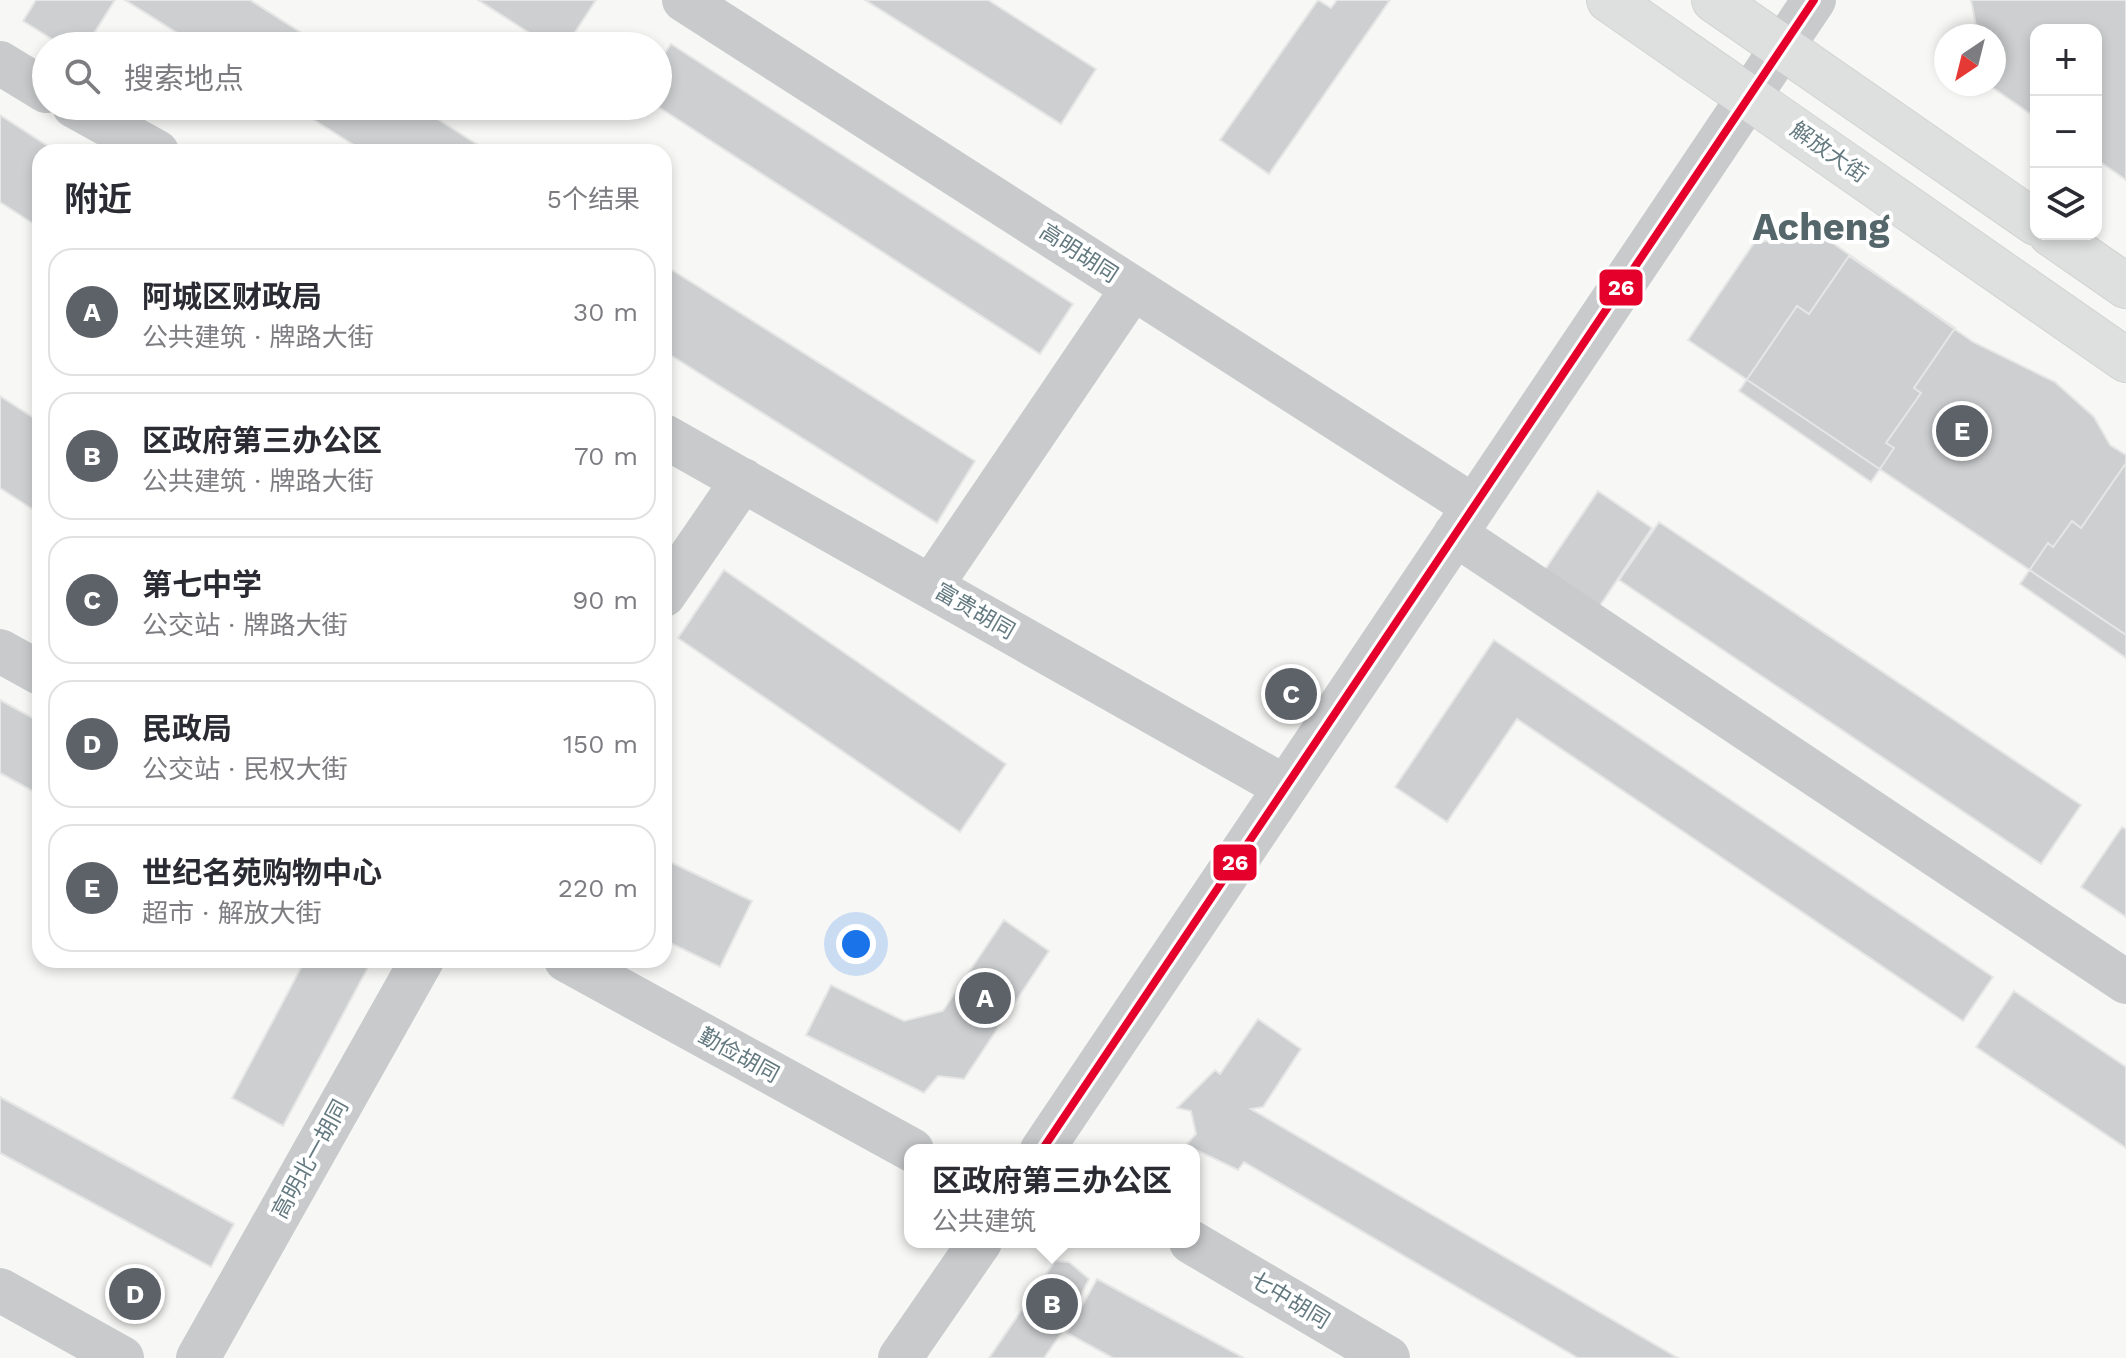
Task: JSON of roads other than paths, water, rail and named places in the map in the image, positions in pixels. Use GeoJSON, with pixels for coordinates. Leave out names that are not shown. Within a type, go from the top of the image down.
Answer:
{"type":"FeatureCollection","features":[{"type":"Feature","properties":{"kind":"main road","name":"解放大街"},"geometry":{"type":"LineString","coordinates":[[1609,0],[2126,360]]}},
{"type":"Feature","properties":{"kind":"main road"},"geometry":{"type":"LineString","coordinates":[[1714,0],[2030,219]]}},
{"type":"Feature","properties":{"kind":"main road"},"geometry":{"type":"LineString","coordinates":[[2060,240],[2126,286]]}},
{"type":"Feature","properties":{"kind":"street","name":"高明胡同"},"geometry":{"type":"LineString","coordinates":[[684,0],[1133,288],[2126,982]]}},
{"type":"Feature","properties":{"kind":"street"},"geometry":{"type":"LineString","coordinates":[[1046,1144],[1814,0]]}},
{"type":"Feature","properties":{"kind":"street"},"geometry":{"type":"LineString","coordinates":[[0,63],[32,82]]}},
{"type":"Feature","properties":{"kind":"street"},"geometry":{"type":"LineString","coordinates":[[99,120],[143,144]]}},
{"type":"Feature","properties":{"kind":"street"},"geometry":{"type":"LineString","coordinates":[[931,586],[1133,288]]}},
{"type":"Feature","properties":{"kind":"street","name":"富贵胡同"},"geometry":{"type":"LineString","coordinates":[[672,440],[1285,787]]}},
{"type":"Feature","properties":{"kind":"street"},"geometry":{"type":"LineString","coordinates":[[672,583],[743,480]]}},
{"type":"Feature","properties":{"kind":"street"},"geometry":{"type":"LineString","coordinates":[[0,651],[32,669]]}},
{"type":"Feature","properties":{"kind":"street","name":"高明北一胡同"},"geometry":{"type":"LineString","coordinates":[[198,1358],[417,968]]}},
{"type":"Feature","properties":{"kind":"street","name":"勤俭胡同"},"geometry":{"type":"LineString","coordinates":[[581,968],[904,1146]]}},
{"type":"Feature","properties":{"kind":"street","name":"七中胡同"},"geometry":{"type":"LineString","coordinates":[[1200,1247],[1388,1358]]}},
{"type":"Feature","properties":{"kind":"street"},"geometry":{"type":"LineString","coordinates":[[900,1358],[976,1248]]}},
{"type":"Feature","properties":{"kind":"street"},"geometry":{"type":"LineString","coordinates":[[0,1290],[122,1358]]}},
{"type":"Feature","properties":{"kind":"place","name":"世纪名苑购物中心"},"geometry":{"type":"Point","coordinates":[1962,431]}},
{"type":"Feature","properties":{"kind":"place","name":"第七中学"},"geometry":{"type":"Point","coordinates":[1291,694]}},
{"type":"Feature","properties":{"kind":"place","name":"阿城区财政局"},"geometry":{"type":"Point","coordinates":[985,998]}},
{"type":"Feature","properties":{"kind":"place","name":"民政局"},"geometry":{"type":"Point","coordinates":[135,1294]}},
{"type":"Feature","properties":{"kind":"place","name":"区政府第三办公区"},"geometry":{"type":"Point","coordinates":[1052,1304]}},
{"type":"Feature","properties":{"kind":"district","name":"Acheng"},"geometry":{"type":"Point","coordinates":[1821,227]}}]}
